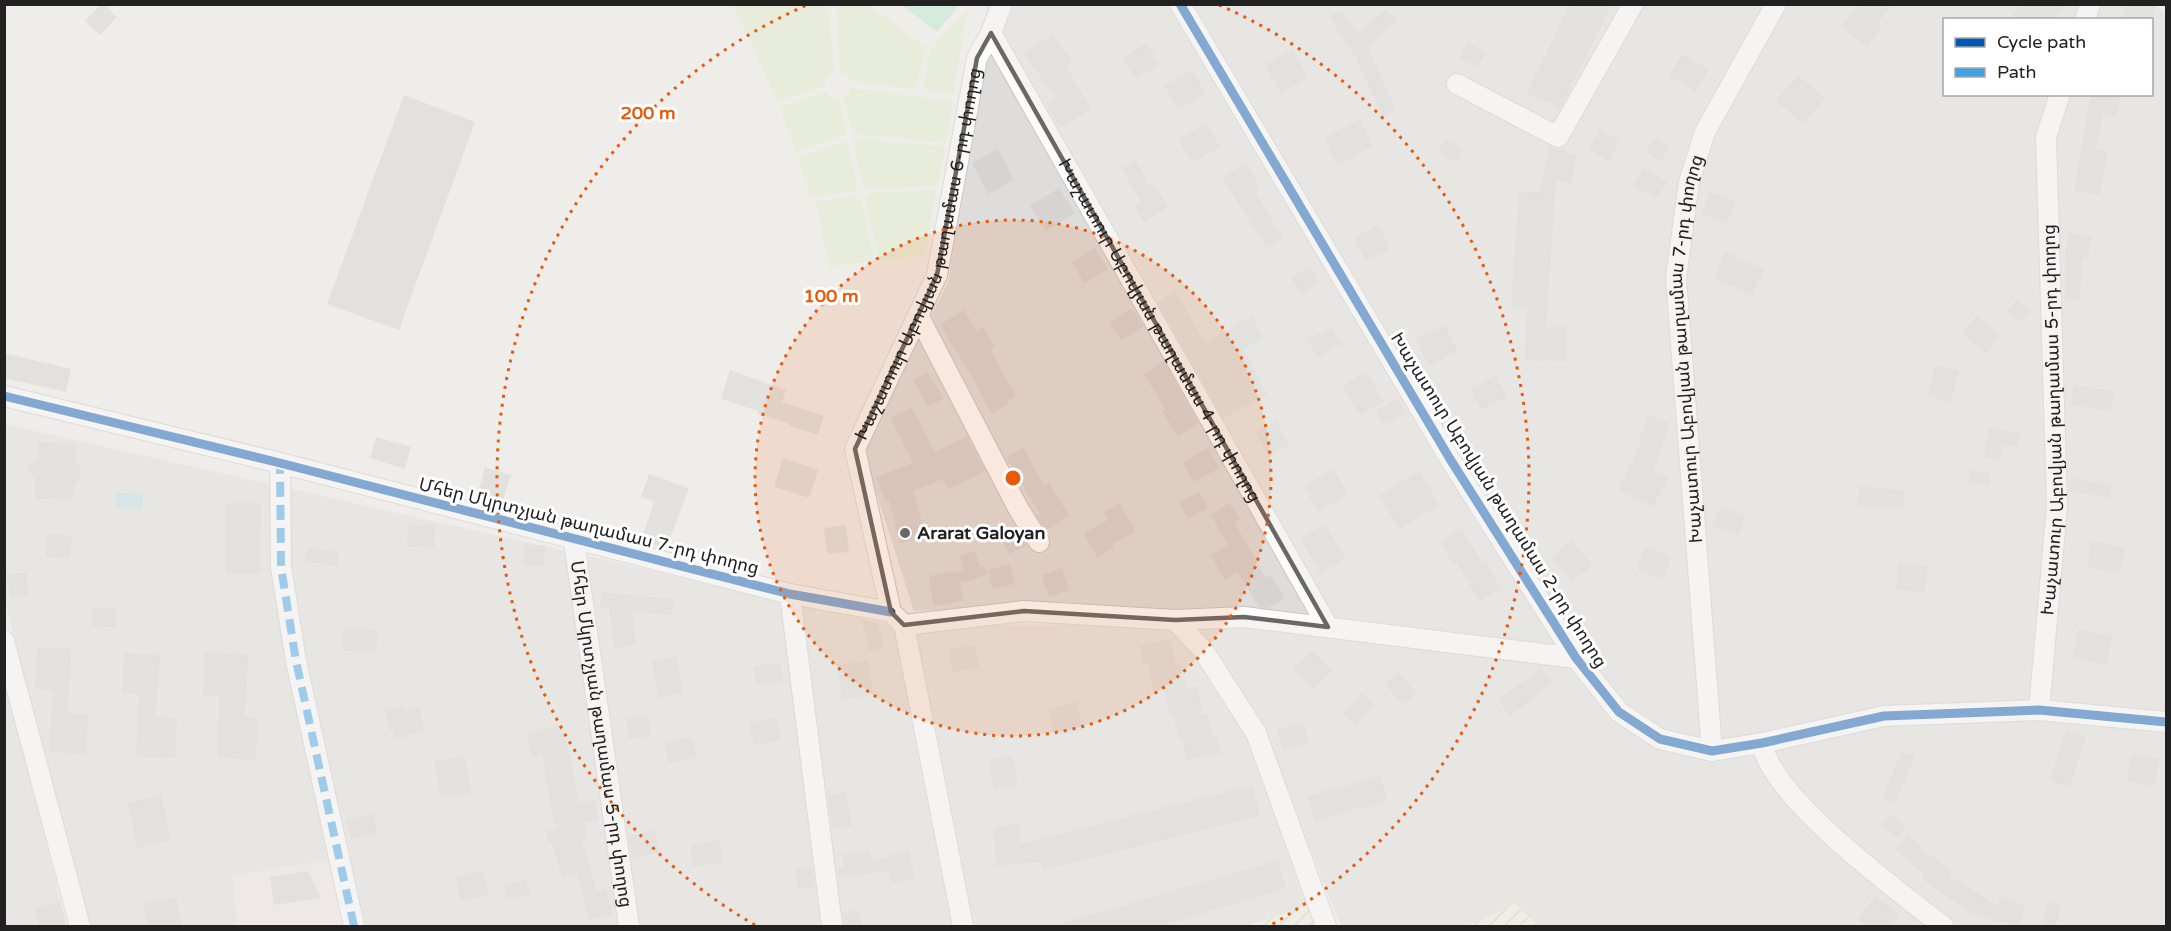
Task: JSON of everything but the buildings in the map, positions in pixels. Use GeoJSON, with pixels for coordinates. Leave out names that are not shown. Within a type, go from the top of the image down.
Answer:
{"type":"FeatureCollection","features":[{"type":"Feature","properties":{"kind":"street","name":"Խաչատուր Աբովյան թաղամաս 6-րդ փողոց"},"geometry":{"type":"LineString","coordinates":[[963,927],[897,618],[855,449],[937,275],[977,58],[991,33],[1002,4]]}},
{"type":"Feature","properties":{"kind":"street","name":"Խաչատուր Աբովյան թաղամաս 2-րդ փողոց"},"geometry":{"type":"LineString","coordinates":[[1180,4],[1450,459],[1576,658],[1619,712],[1660,739],[1712,751],[1762,743],[1884,716],[2039,710],[2166,722]]}},
{"type":"Feature","properties":{"kind":"street"},"geometry":{"type":"LineString","coordinates":[[1457,84],[1558,137],[1633,4]]}},
{"type":"Feature","properties":{"kind":"street","name":"Խաչատուր Աբովյան թաղամաս 7-րդ փողոց"},"geometry":{"type":"LineString","coordinates":[[1712,751],[1677,278],[1689,182],[1705,132],[1776,4]]}},
{"type":"Feature","properties":{"kind":"street","name":"Խաչատուր Աբովյան թաղամաս 4-րդ փողոց"},"geometry":{"type":"LineString","coordinates":[[991,33],[1328,627]]}},
{"type":"Feature","properties":{"kind":"street","name":"Խաչատուր Աբովյան թաղամաս 5-րդ փողոց"},"geometry":{"type":"LineString","coordinates":[[2039,710],[2057,506],[2046,137],[2059,96]]}},
{"type":"Feature","properties":{"kind":"street"},"geometry":{"type":"LineString","coordinates":[[918,315],[1018,508],[1039,542]]}},
{"type":"Feature","properties":{"kind":"street","name":"Մհեր Մկրտչյան թաղամաս 7-րդ փողոց"},"geometry":{"type":"LineString","coordinates":[[4,396],[280,463],[574,541],[897,618],[1024,611],[1174,620],[1244,617],[1576,658]]}},
{"type":"Feature","properties":{"kind":"street"},"geometry":{"type":"LineString","coordinates":[[280,463],[281,567],[296,661],[354,927]]}},
{"type":"Feature","properties":{"kind":"street","name":"Մհեր Մկրտչյան թաղամաս 5-րդ փողոց"},"geometry":{"type":"LineString","coordinates":[[574,541],[629,927]]}},
{"type":"Feature","properties":{"kind":"street"},"geometry":{"type":"LineString","coordinates":[[790,594],[832,927]]}},
{"type":"Feature","properties":{"kind":"street"},"geometry":{"type":"LineString","coordinates":[[1174,620],[1203,650],[1256,733],[1326,927]]}},
{"type":"Feature","properties":{"kind":"street"},"geometry":{"type":"LineString","coordinates":[[4,641],[80,927]]}},
{"type":"Feature","properties":{"kind":"street"},"geometry":{"type":"LineString","coordinates":[[1762,743],[1768,765],[1795,799],[1851,853],[1943,927]]}},
{"type":"Feature","properties":{"kind":"highlighted area"},"geometry":{"type":"Polygon","coordinates":[[[991,33],[1328,627],[1244,617],[1175,620],[1024,611],[904,625],[891,612],[855,449],[937,275],[977,58],[991,33]]]}},
{"type":"Feature","properties":{"kind":"shaded area"},"geometry":{"type":"Polygon","coordinates":[[[987,5],[2156,5],[2166,14],[2166,926],[1341,926],[1310,849],[1253,740],[1318,926],[87,926],[5,601],[4,424],[892,625],[1175,625],[1188,613],[1062,602],[914,611],[862,448],[948,283],[987,5]]]}},
{"type":"Feature","properties":{"kind":"shaded area"},"geometry":{"type":"Polygon","coordinates":[[[5,677],[67,926],[5,926],[5,677]]]}},
{"type":"Feature","properties":{"kind":"shaded area"},"geometry":{"type":"Polygon","coordinates":[[[330,860],[345,926],[237,926],[233,875],[330,860]]]}},
{"type":"Feature","properties":{"kind":"green space"},"geometry":{"type":"Polygon","coordinates":[[[734,5],[828,5],[834,73],[826,79],[825,86],[778,102],[734,5]]]}},
{"type":"Feature","properties":{"kind":"green space"},"geometry":{"type":"Polygon","coordinates":[[[836,5],[869,5],[926,48],[916,87],[913,89],[850,81],[840,73],[836,5]]]}},
{"type":"Feature","properties":{"kind":"green space"},"geometry":{"type":"Polygon","coordinates":[[[902,5],[959,5],[937,32],[902,5]]]}},
{"type":"Feature","properties":{"kind":"green space"},"geometry":{"type":"Polygon","coordinates":[[[968,8],[953,94],[926,91],[923,86],[931,49],[968,8]]]}},
{"type":"Feature","properties":{"kind":"green space"},"geometry":{"type":"Polygon","coordinates":[[[851,88],[953,101],[946,142],[853,134],[843,98],[849,94],[851,88]]]}},
{"type":"Feature","properties":{"kind":"green space"},"geometry":{"type":"Polygon","coordinates":[[[826,91],[829,97],[839,100],[847,134],[796,152],[780,108],[826,91]]]}},
{"type":"Feature","properties":{"kind":"green space"},"geometry":{"type":"Polygon","coordinates":[[[856,139],[945,146],[938,186],[867,189],[862,185],[853,145],[856,139]]]}},
{"type":"Feature","properties":{"kind":"green space"},"geometry":{"type":"Polygon","coordinates":[[[845,141],[848,142],[857,186],[854,191],[810,197],[798,157],[845,141]]]}},
{"type":"Feature","properties":{"kind":"green space"},"geometry":{"type":"Polygon","coordinates":[[[936,190],[925,255],[879,261],[865,199],[868,193],[936,190]]]}},
{"type":"Feature","properties":{"kind":"green space"},"geometry":{"type":"Polygon","coordinates":[[[854,196],[861,200],[874,261],[829,267],[816,202],[854,196]]]}},
{"type":"Feature","properties":{"kind":"green space"},"geometry":{"type":"Polygon","coordinates":[[[1515,904],[1540,926],[1469,926],[1515,904]]]}},
{"type":"Feature","properties":{"kind":"green space"},"geometry":{"type":"Polygon","coordinates":[[[1309,905],[1318,926],[1246,926],[1309,905]]]}},
{"type":"Feature","properties":{"kind":"water"},"geometry":{"type":"Polygon","coordinates":[[[116,492],[143,494],[142,509],[115,507],[116,492]]]}},
{"type":"Feature","properties":{"kind":"marked path"},"geometry":{"type":"LineString","coordinates":[[276,462],[280,463],[281,567],[296,661],[354,926]]}},
{"type":"Feature","properties":{"kind":"cycle path"},"geometry":{"type":"LineString","coordinates":[[1180,4],[1450,459],[1576,658],[1619,712],[1660,739],[1712,751],[1762,743],[1884,716],[2039,710],[2166,722]]}},
{"type":"Feature","properties":{"kind":"cycle path"},"geometry":{"type":"LineString","coordinates":[[4,396],[280,463],[790,594],[891,612]]}},
{"type":"Feature","properties":{"kind":"place","name":"Ararat Galoyan"},"geometry":{"type":"Point","coordinates":[905,533]}}]}
